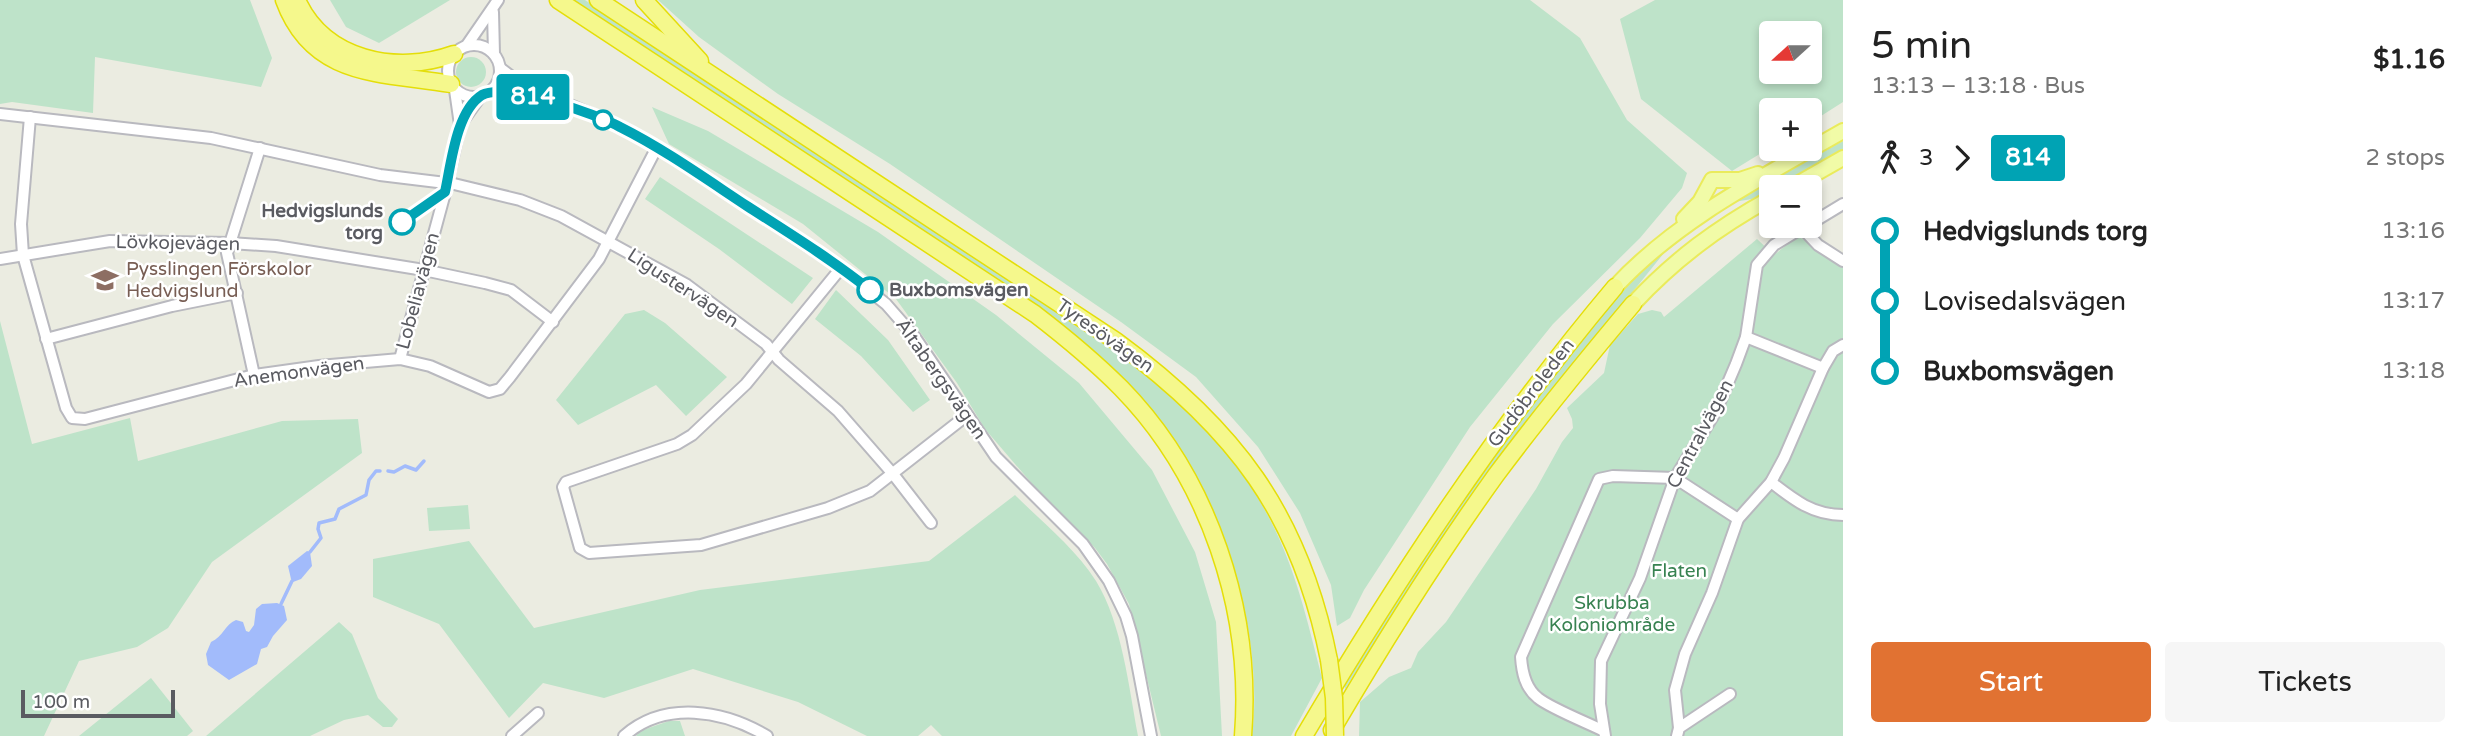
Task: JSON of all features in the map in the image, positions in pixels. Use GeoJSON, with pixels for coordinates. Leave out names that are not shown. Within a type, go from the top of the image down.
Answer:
{"type":"FeatureCollection","features":[{"type":"Feature","properties":{"kind":"highway"},"geometry":{"type":"LineString","coordinates":[[284,0],[294,23],[304,37],[316,49],[338,63],[453,87]]}},
{"type":"Feature","properties":{"kind":"highway"},"geometry":{"type":"LineString","coordinates":[[297,0],[325,39],[355,55],[387,62],[418,64],[460,50]]}},
{"type":"Feature","properties":{"kind":"highway","name":"Tyresövägen"},"geometry":{"type":"LineString","coordinates":[[558,0],[1035,314],[1082,351],[1122,389],[1149,421],[1185,476],[1223,561],[1240,631],[1245,691],[1243,736]]}},
{"type":"Feature","properties":{"kind":"highway","name":"Tyresövägen"},"geometry":{"type":"LineString","coordinates":[[598,0],[1116,341],[1195,405],[1238,452],[1264,488],[1289,533],[1315,598],[1329,660],[1335,736]]}},
{"type":"Feature","properties":{"kind":"highway"},"geometry":{"type":"LineString","coordinates":[[644,0],[719,80]]}},
{"type":"Feature","properties":{"kind":"highway","name":"Gudöbroleden"},"geometry":{"type":"LineString","coordinates":[[1304,736],[1362,638],[1435,525],[1511,417],[1615,288]]}},
{"type":"Feature","properties":{"kind":"highway","name":"Gudöbroleden"},"geometry":{"type":"LineString","coordinates":[[1329,736],[1391,630],[1481,497],[1552,402],[1633,304]]}},
{"type":"Feature","properties":{"kind":"main road","name":"Gudöbroleden"},"geometry":{"type":"LineString","coordinates":[[1615,288],[1647,255],[1724,200],[1843,131]]}},
{"type":"Feature","properties":{"kind":"main road"},"geometry":{"type":"LineString","coordinates":[[1813,175],[1843,158]]}},
{"type":"Feature","properties":{"kind":"main road"},"geometry":{"type":"LineString","coordinates":[[1712,180],[1740,180],[1782,166]]}},
{"type":"Feature","properties":{"kind":"main road"},"geometry":{"type":"LineString","coordinates":[[1683,255],[1720,218],[1725,207],[1724,200],[1712,180]]}},
{"type":"Feature","properties":{"kind":"main road"},"geometry":{"type":"LineString","coordinates":[[1647,255],[1700,202],[1712,180]]}},
{"type":"Feature","properties":{"kind":"main road","name":"Gudöbroleden"},"geometry":{"type":"LineString","coordinates":[[1633,304],[1683,255],[1712,233],[1759,205]]}},
{"type":"Feature","properties":{"kind":"street"},"geometry":{"type":"LineString","coordinates":[[460,125],[448,66],[496,4]]}},
{"type":"Feature","properties":{"kind":"street"},"geometry":{"type":"LineString","coordinates":[[460,125],[499,78],[500,68],[494,54],[496,4]]}},
{"type":"Feature","properties":{"kind":"street"},"geometry":{"type":"LineString","coordinates":[[460,50],[481,46],[494,54]]}},
{"type":"Feature","properties":{"kind":"street","name":"Ältabergsvägen"},"geometry":{"type":"LineString","coordinates":[[500,68],[521,84],[619,126],[657,148],[841,268],[871,290],[902,321],[935,365],[966,416],[996,457],[1083,544],[1110,580],[1132,636],[1151,736]]}},
{"type":"Feature","properties":{"kind":"street"},"geometry":{"type":"LineString","coordinates":[[453,87],[469,97],[484,95]]}},
{"type":"Feature","properties":{"kind":"street","name":"Ältabergsvägen"},"geometry":{"type":"LineString","coordinates":[[484,95],[518,93],[570,107]]}},
{"type":"Feature","properties":{"kind":"street","name":"Ligustervägen"},"geometry":{"type":"LineString","coordinates":[[0,114],[184,134],[380,175],[447,182],[520,200],[561,216],[706,298],[773,352],[838,411],[931,523]]}},
{"type":"Feature","properties":{"kind":"street","name":"Anemonvägen"},"geometry":{"type":"LineString","coordinates":[[30,117],[21,224],[23,255],[66,408],[72,418],[85,419],[254,375],[400,359],[430,366],[492,392],[504,385],[588,275],[609,241],[657,148]]}},
{"type":"Feature","properties":{"kind":"street","name":"Lobeliavägen"},"geometry":{"type":"LineString","coordinates":[[400,359],[460,125]]}},
{"type":"Feature","properties":{"kind":"street"},"geometry":{"type":"LineString","coordinates":[[254,375],[227,253],[260,148]]}},
{"type":"Feature","properties":{"kind":"street","name":"Centralvägen"},"geometry":{"type":"LineString","coordinates":[[1822,216],[1843,204]]}},
{"type":"Feature","properties":{"kind":"street","name":"Centralvägen"},"geometry":{"type":"LineString","coordinates":[[1605,734],[1600,704],[1601,661],[1640,578],[1675,478],[1716,411],[1746,337],[1757,265],[1774,244],[1785,238]]}},
{"type":"Feature","properties":{"kind":"street"},"geometry":{"type":"LineString","coordinates":[[1814,238],[1818,245],[1843,261]]}},
{"type":"Feature","properties":{"kind":"street","name":"Lövkojevägen"},"geometry":{"type":"LineString","coordinates":[[0,259],[110,241],[276,246],[424,270],[511,290],[553,322]]}},
{"type":"Feature","properties":{"kind":"street"},"geometry":{"type":"LineString","coordinates":[[841,268],[733,398],[685,440],[566,482],[563,487],[580,548],[589,553],[701,545],[828,508],[870,491],[966,416]]}},
{"type":"Feature","properties":{"kind":"street"},"geometry":{"type":"LineString","coordinates":[[46,339],[173,306],[237,293]]}},
{"type":"Feature","properties":{"kind":"street"},"geometry":{"type":"LineString","coordinates":[[1746,337],[1824,368]]}},
{"type":"Feature","properties":{"kind":"street"},"geometry":{"type":"LineString","coordinates":[[1678,732],[1675,690],[1685,654],[1712,593],[1738,519],[1771,482],[1824,368],[1833,351],[1843,345]]}},
{"type":"Feature","properties":{"kind":"street"},"geometry":{"type":"LineString","coordinates":[[1605,734],[1538,698],[1527,684],[1521,657],[1599,479],[1613,476],[1675,478],[1738,519]]}},
{"type":"Feature","properties":{"kind":"street"},"geometry":{"type":"LineString","coordinates":[[1771,482],[1802,507],[1828,515],[1843,515]]}},
{"type":"Feature","properties":{"kind":"street"},"geometry":{"type":"LineString","coordinates":[[1678,732],[1730,694]]}},
{"type":"Feature","properties":{"kind":"street"},"geometry":{"type":"LineString","coordinates":[[624,736],[655,718],[692,711],[726,716],[767,736]]}},
{"type":"Feature","properties":{"kind":"street"},"geometry":{"type":"LineString","coordinates":[[512,736],[538,713]]}},
{"type":"Feature","properties":{"kind":"green space"},"geometry":{"type":"Polygon","coordinates":[[[0,0],[250,0],[272,58],[261,87],[95,57],[93,113],[12,102],[0,104],[0,0]]]}},
{"type":"Feature","properties":{"kind":"green space"},"geometry":{"type":"Polygon","coordinates":[[[330,0],[450,0],[379,43],[346,27],[330,0]]]}},
{"type":"Feature","properties":{"kind":"green space"},"geometry":{"type":"Polygon","coordinates":[[[572,0],[585,0],[1067,317],[1107,345],[1183,408],[1216,442],[1245,478],[1273,526],[1293,575],[1322,678],[1291,736],[1252,736],[1252,654],[1245,612],[1220,530],[1182,455],[1128,385],[1070,331],[572,0]]]}},
{"type":"Feature","properties":{"kind":"green space"},"geometry":{"type":"Polygon","coordinates":[[[658,0],[1530,0],[1580,38],[1627,120],[1687,173],[1682,188],[1640,238],[1553,324],[1470,427],[1364,590],[1350,618],[1337,626],[1331,585],[1300,513],[1258,447],[1196,377],[1121,322],[890,164],[778,94],[699,37],[658,0]]]}},
{"type":"Feature","properties":{"kind":"green space"},"geometry":{"type":"Polygon","coordinates":[[[1655,0],[1843,0],[1843,102],[1822,115],[1822,98],[1759,98],[1759,154],[1732,171],[1641,99],[1620,19],[1655,0]]]}},
{"type":"Feature","properties":{"kind":"green space"},"geometry":{"type":"Polygon","coordinates":[[[471,57],[482,61],[486,72],[482,83],[471,87],[460,83],[456,72],[460,61],[471,57]]]}},
{"type":"Feature","properties":{"kind":"green space"},"geometry":{"type":"Polygon","coordinates":[[[652,107],[708,131],[878,232],[996,315],[1079,383],[1152,470],[1195,552],[1216,622],[1222,736],[1161,736],[1129,604],[1107,564],[985,429],[957,383],[896,299],[803,224],[669,144],[652,107]]]}},
{"type":"Feature","properties":{"kind":"green space"},"geometry":{"type":"Polygon","coordinates":[[[1843,141],[1843,152],[1808,174],[1777,175],[1804,161],[1822,161],[1822,152],[1843,141]]]}},
{"type":"Feature","properties":{"kind":"green space"},"geometry":{"type":"Polygon","coordinates":[[[660,177],[813,278],[792,304],[719,249],[645,199],[660,177]]]}},
{"type":"Feature","properties":{"kind":"green space"},"geometry":{"type":"Polygon","coordinates":[[[1759,184],[1759,196],[1734,202],[1759,184]]]}},
{"type":"Feature","properties":{"kind":"green space"},"geometry":{"type":"Polygon","coordinates":[[[1707,216],[1708,219],[1664,253],[1481,480],[1345,689],[1344,680],[1417,562],[1522,414],[1614,298],[1662,250],[1707,216]]]}},
{"type":"Feature","properties":{"kind":"green space","name":"Flaten"},"geometry":{"type":"Polygon","coordinates":[[[1795,238],[1801,238],[1843,266],[1843,736],[1359,736],[1360,702],[1389,677],[1411,668],[1418,652],[1446,622],[1536,489],[1562,442],[1573,428],[1567,408],[1604,373],[1610,345],[1638,314],[1652,310],[1661,312],[1664,317],[1757,239],[1774,255],[1795,238]]]}},
{"type":"Feature","properties":{"kind":"green space"},"geometry":{"type":"Polygon","coordinates":[[[836,290],[888,340],[930,400],[913,412],[861,356],[815,319],[836,290]]]}},
{"type":"Feature","properties":{"kind":"green space"},"geometry":{"type":"Polygon","coordinates":[[[644,310],[665,323],[727,377],[686,416],[656,385],[578,425],[556,400],[625,314],[644,310]]]}},
{"type":"Feature","properties":{"kind":"green space"},"geometry":{"type":"Polygon","coordinates":[[[0,321],[32,444],[130,418],[138,461],[282,421],[358,419],[362,453],[212,562],[168,628],[137,647],[79,661],[44,736],[0,736],[0,321]]]}},
{"type":"Feature","properties":{"kind":"green space"},"geometry":{"type":"Polygon","coordinates":[[[1015,495],[1078,557],[1105,598],[1123,656],[1138,736],[942,736],[931,725],[918,736],[867,736],[798,702],[693,669],[604,698],[543,683],[509,718],[439,624],[373,597],[373,559],[469,541],[534,628],[700,590],[929,561],[1015,495]]]}},
{"type":"Feature","properties":{"kind":"green space"},"geometry":{"type":"Polygon","coordinates":[[[468,505],[470,529],[429,531],[427,508],[468,505]]]}},
{"type":"Feature","properties":{"kind":"green space"},"geometry":{"type":"Polygon","coordinates":[[[339,622],[352,634],[378,698],[398,719],[392,727],[383,727],[368,715],[344,720],[310,736],[206,736],[339,622]]]}},
{"type":"Feature","properties":{"kind":"green space"},"geometry":{"type":"Polygon","coordinates":[[[151,678],[193,731],[187,736],[79,736],[151,678]]]}},
{"type":"Feature","properties":{"kind":"green space"},"geometry":{"type":"Polygon","coordinates":[[[669,721],[680,721],[685,736],[636,736],[640,731],[669,721]]]}},
{"type":"Feature","properties":{"kind":"water"},"geometry":{"type":"Polygon","coordinates":[[[307,551],[310,552],[312,566],[301,579],[293,582],[288,566],[307,551]]]}},
{"type":"Feature","properties":{"kind":"water"},"geometry":{"type":"Polygon","coordinates":[[[277,603],[284,606],[287,620],[267,647],[261,649],[257,664],[229,680],[208,665],[206,654],[211,642],[229,624],[236,620],[243,622],[249,632],[254,625],[256,609],[262,604],[277,603]]]}},
{"type":"Feature","properties":{"kind":"waterway"},"geometry":{"type":"LineString","coordinates":[[388,471],[394,472],[405,466],[416,470],[424,461]]}},
{"type":"Feature","properties":{"kind":"waterway"},"geometry":{"type":"LineString","coordinates":[[310,552],[321,538],[319,523],[335,519],[339,509],[366,495],[369,480],[376,471],[380,471]]}},
{"type":"Feature","properties":{"kind":"waterway"},"geometry":{"type":"LineString","coordinates":[[281,604],[292,581]]}},
{"type":"Feature","properties":{"kind":"bus line","name":"814"},"geometry":{"type":"LineString","coordinates":[[402,222],[445,192],[460,125],[480,97],[488,93],[518,93],[570,107],[619,126],[807,244],[870,290]]}},
{"type":"Feature","properties":{"kind":"place","name":"Hedvigslunds torg"},"geometry":{"type":"Point","coordinates":[402,222]}},
{"type":"Feature","properties":{"kind":"place","name":"Pysslingen Förskolor Hedvigslund"},"geometry":{"type":"Point","coordinates":[105,280]}},
{"type":"Feature","properties":{"kind":"place","name":"Buxbomsvägen"},"geometry":{"type":"Point","coordinates":[870,290]}},
{"type":"Feature","properties":{"kind":"park label","name":"Skrubba Koloniområde"},"geometry":{"type":"Point","coordinates":[1612,614]}}]}
